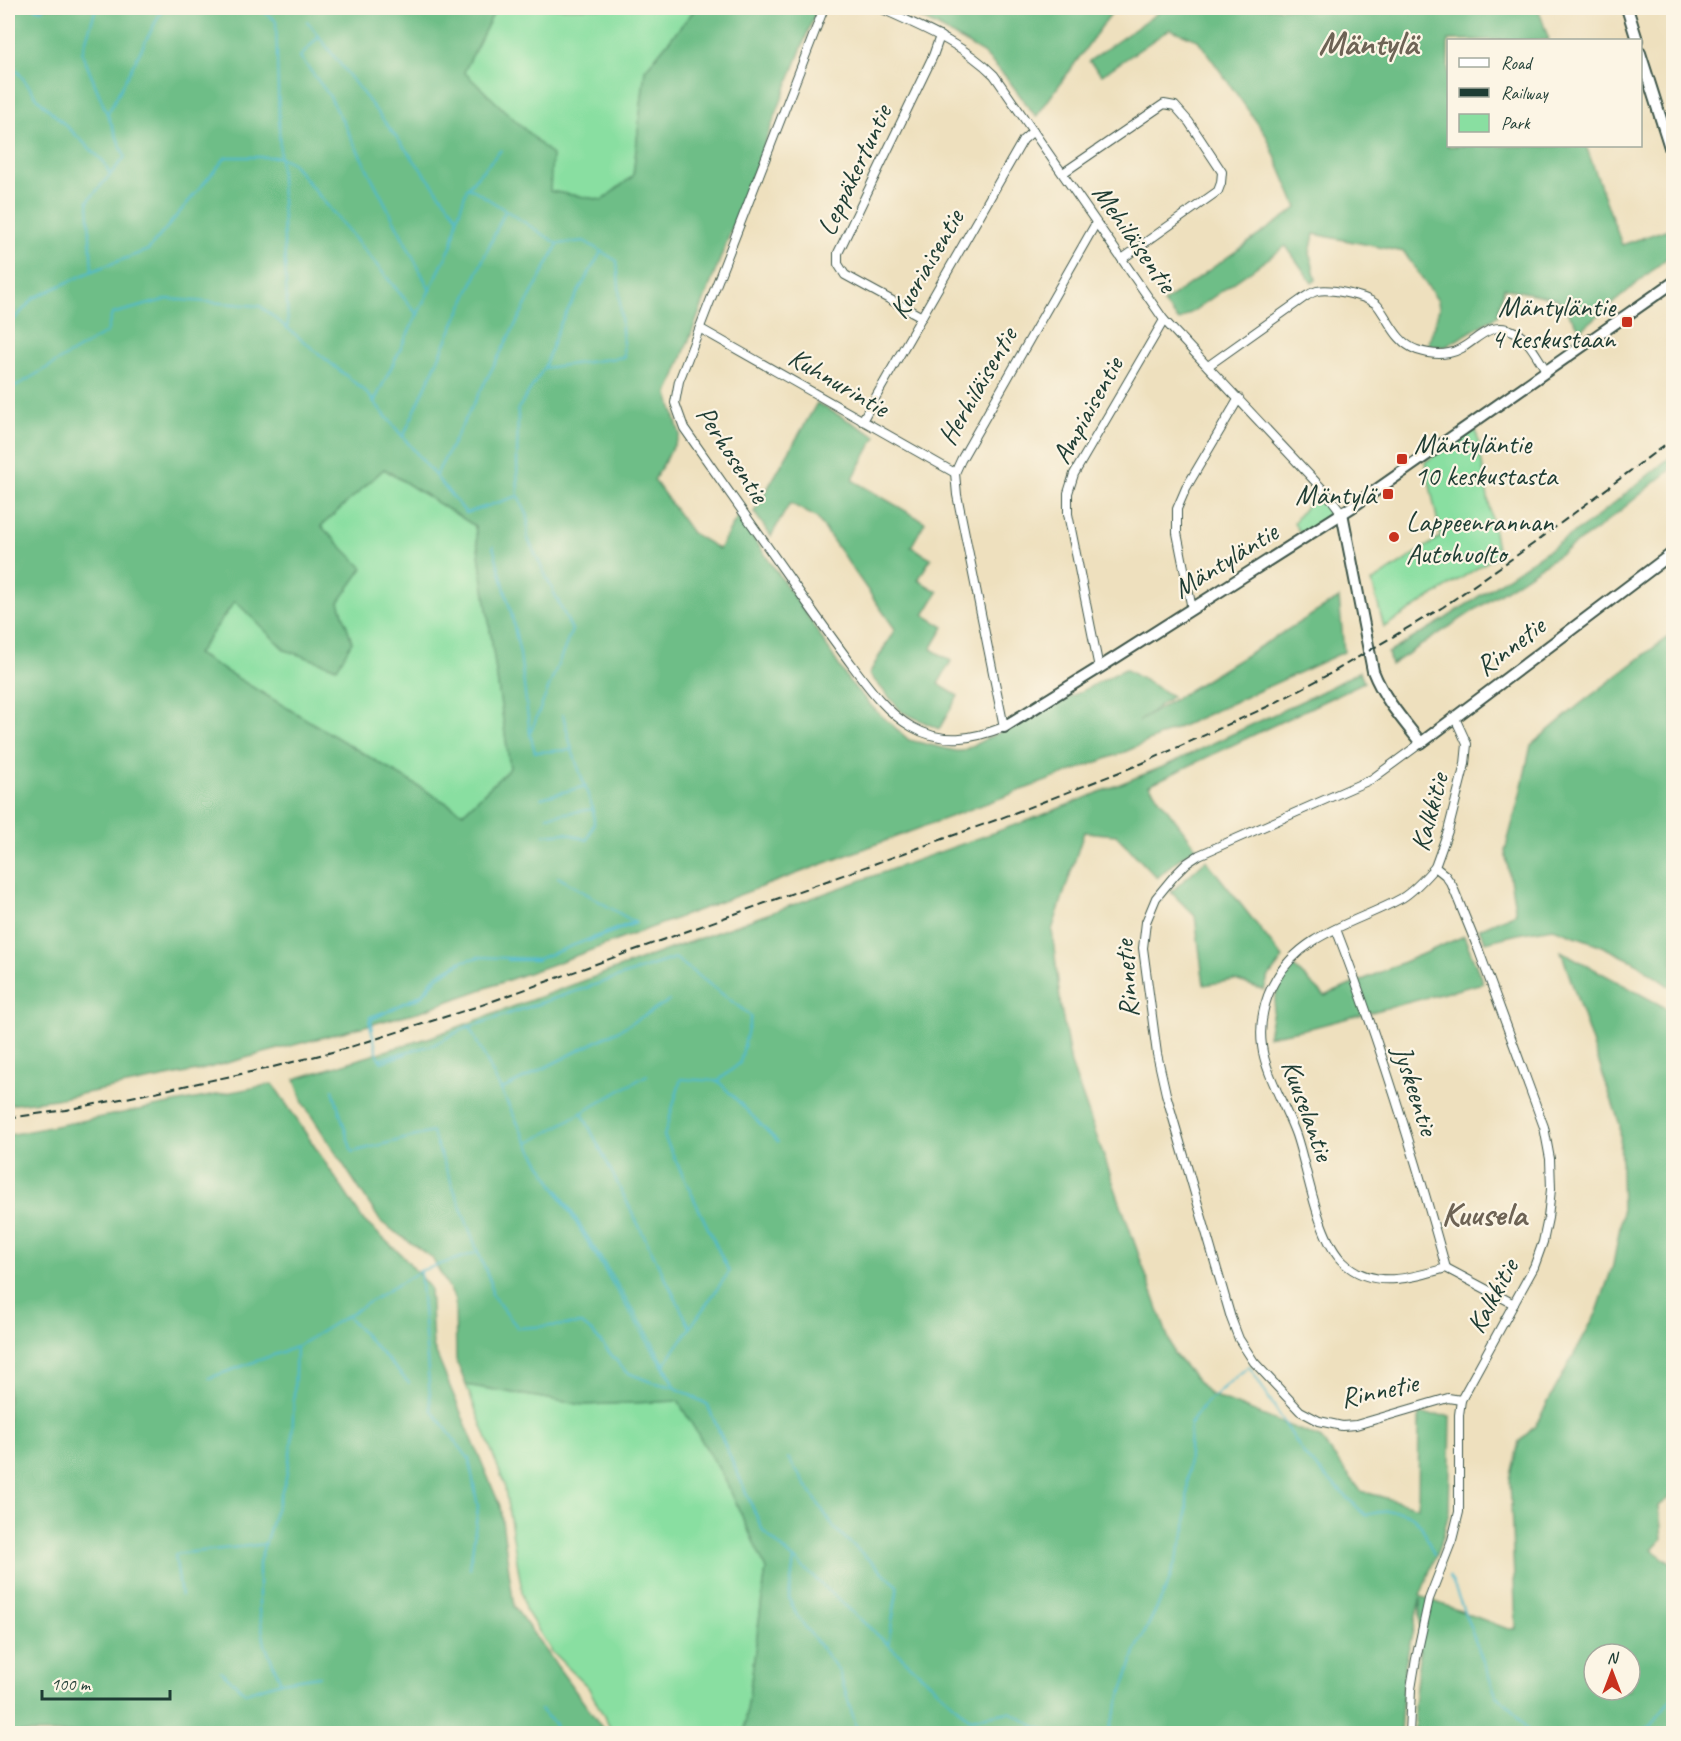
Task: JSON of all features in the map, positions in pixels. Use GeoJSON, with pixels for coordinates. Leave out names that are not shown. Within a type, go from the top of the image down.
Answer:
{"type":"FeatureCollection","features":[{"type":"Feature","properties":{"kind":"street","name":"Perhosentie"},"geometry":{"type":"LineString","coordinates":[[824,8],[679,381],[675,403],[684,428],[823,626],[891,712],[913,728],[940,737],[969,738],[1004,727]]}},
{"type":"Feature","properties":{"kind":"street","name":"Mehiläisentie"},"geometry":{"type":"LineString","coordinates":[[880,8],[965,50],[994,75],[1164,320],[1239,398],[1342,513]]}},
{"type":"Feature","properties":{"kind":"street"},"geometry":{"type":"LineString","coordinates":[[1627,8],[1637,39]]}},
{"type":"Feature","properties":{"kind":"street","name":"Leppäkertuntie"},"geometry":{"type":"LineString","coordinates":[[922,317],[845,275],[838,264],[838,253],[933,56],[940,36]]}},
{"type":"Feature","properties":{"kind":"street"},"geometry":{"type":"LineString","coordinates":[[1642,56],[1674,160]]}},
{"type":"Feature","properties":{"kind":"street"},"geometry":{"type":"LineString","coordinates":[[1063,173],[1164,105],[1175,106],[1189,122],[1222,172],[1218,191],[1122,259]]}},
{"type":"Feature","properties":{"kind":"street","name":"Kuoriaisentie"},"geometry":{"type":"LineString","coordinates":[[862,422],[1023,140],[1033,131]]}},
{"type":"Feature","properties":{"kind":"street","name":"Herhiläisentie"},"geometry":{"type":"LineString","coordinates":[[1004,727],[957,495],[955,473],[1096,223]]}},
{"type":"Feature","properties":{"kind":"street","name":"Mäntyläntie"},"geometry":{"type":"LineString","coordinates":[[1004,727],[1342,513],[1674,282]]}},
{"type":"Feature","properties":{"kind":"street"},"geometry":{"type":"LineString","coordinates":[[1208,366],[1305,297],[1317,291],[1329,290],[1365,298],[1376,304],[1401,342],[1416,350],[1448,354],[1490,329],[1502,328],[1516,333],[1526,342],[1547,371]]}},
{"type":"Feature","properties":{"kind":"street","name":"Ampiaisentie"},"geometry":{"type":"LineString","coordinates":[[1099,668],[1068,514],[1068,493],[1074,474],[1164,320]]}},
{"type":"Feature","properties":{"kind":"street","name":"Kuhnurintie"},"geometry":{"type":"LineString","coordinates":[[701,329],[955,473]]}},
{"type":"Feature","properties":{"kind":"street"},"geometry":{"type":"LineString","coordinates":[[1192,609],[1177,533],[1177,509],[1186,488],[1239,398]]}},
{"type":"Feature","properties":{"kind":"street"},"geometry":{"type":"LineString","coordinates":[[1342,513],[1373,671],[1379,687],[1389,702],[1421,743]]}},
{"type":"Feature","properties":{"kind":"street","name":"Rinnetie"},"geometry":{"type":"LineString","coordinates":[[1461,1400],[1448,1398],[1375,1420],[1342,1426],[1319,1421],[1300,1411],[1254,1362],[1239,1339],[1230,1318],[1166,1094],[1157,1054],[1143,948],[1146,922],[1156,898],[1187,863],[1199,855],[1372,779],[1674,552]]}},
{"type":"Feature","properties":{"kind":"street","name":"Kalkkitie"},"geometry":{"type":"LineString","coordinates":[[1409,1734],[1411,1689],[1429,1599],[1452,1540],[1458,1512],[1461,1400],[1534,1267],[1543,1242],[1551,1189],[1550,1159],[1544,1127],[1452,885],[1435,867],[1448,831],[1465,764],[1467,744],[1455,718]]}},
{"type":"Feature","properties":{"kind":"street","name":"Kuuselantie"},"geometry":{"type":"LineString","coordinates":[[1435,867],[1420,884],[1403,897],[1317,938],[1301,948],[1290,959],[1274,982],[1267,999],[1263,1019],[1262,1047],[1267,1065],[1296,1134],[1322,1229],[1331,1247],[1343,1262],[1363,1275],[1390,1281],[1446,1268]]}},
{"type":"Feature","properties":{"kind":"street","name":"Jyskeentie"},"geometry":{"type":"LineString","coordinates":[[1336,929],[1357,983],[1406,1131],[1446,1268]]}},
{"type":"Feature","properties":{"kind":"street"},"geometry":{"type":"LineString","coordinates":[[1446,1268],[1514,1304]]}},
{"type":"Feature","properties":{"kind":"green space"},"geometry":{"type":"Polygon","coordinates":[[[8,8],[496,8],[464,72],[552,155],[550,191],[602,200],[633,176],[645,70],[696,8],[817,8],[668,394],[680,435],[654,480],[692,533],[719,549],[738,516],[807,615],[848,680],[875,710],[909,740],[956,751],[962,751],[1125,669],[1172,696],[1139,721],[1339,598],[1344,652],[1127,751],[421,1011],[197,1071],[56,1099],[8,1105],[8,8]],[[384,469],[321,526],[363,568],[339,602],[352,642],[337,668],[285,650],[235,601],[197,654],[463,813],[510,768],[475,526],[384,469]]]}},
{"type":"Feature","properties":{"kind":"green space"},"geometry":{"type":"Polygon","coordinates":[[[496,8],[696,8],[645,70],[633,176],[602,200],[549,191],[464,72],[496,8]]]}},
{"type":"Feature","properties":{"kind":"green space"},"geometry":{"type":"Polygon","coordinates":[[[899,8],[1115,8],[1036,117],[1007,78],[983,53],[937,26],[899,8]]]}},
{"type":"Feature","properties":{"kind":"green space"},"geometry":{"type":"Polygon","coordinates":[[[1165,8],[1538,8],[1549,39],[1447,39],[1447,147],[1586,147],[1622,245],[1671,228],[1673,253],[1581,330],[1557,299],[1504,288],[1497,316],[1445,347],[1428,345],[1439,309],[1438,301],[1404,252],[1314,234],[1310,253],[1316,280],[1312,283],[1286,246],[1179,321],[1163,303],[1297,208],[1266,135],[1198,40],[1170,29],[1102,75],[1089,61],[1165,8]]]}},
{"type":"Feature","properties":{"kind":"green space"},"geometry":{"type":"Polygon","coordinates":[[[817,403],[876,436],[852,480],[925,522],[911,547],[931,558],[918,580],[938,592],[924,615],[944,627],[931,649],[951,661],[938,684],[958,696],[939,729],[902,712],[869,674],[895,629],[817,518],[790,503],[771,536],[754,512],[817,403]]]}},
{"type":"Feature","properties":{"kind":"green space"},"geometry":{"type":"Polygon","coordinates":[[[1476,429],[1498,555],[1384,627],[1372,582],[1441,537],[1425,462],[1476,429]]]}},
{"type":"Feature","properties":{"kind":"green space"},"geometry":{"type":"Polygon","coordinates":[[[1673,455],[1673,468],[1595,531],[1391,665],[1388,653],[1440,622],[1592,521],[1673,455]]]}},
{"type":"Feature","properties":{"kind":"green space"},"geometry":{"type":"Polygon","coordinates":[[[384,469],[475,526],[510,768],[463,813],[197,654],[235,600],[285,650],[352,642],[339,602],[321,526],[384,469]]]}},
{"type":"Feature","properties":{"kind":"green space"},"geometry":{"type":"Polygon","coordinates":[[[1316,499],[1327,501],[1329,507],[1327,519],[1305,532],[1298,531],[1294,522],[1310,501],[1316,499]]]}},
{"type":"Feature","properties":{"kind":"green space"},"geometry":{"type":"Polygon","coordinates":[[[1673,633],[1673,989],[1633,961],[1597,944],[1553,928],[1486,942],[1479,929],[1516,913],[1505,851],[1531,745],[1580,704],[1673,633]]]}},
{"type":"Feature","properties":{"kind":"green space"},"geometry":{"type":"Polygon","coordinates":[[[1360,671],[1364,682],[1149,785],[1196,847],[1157,878],[1116,835],[1084,832],[1052,930],[1061,1008],[1071,1064],[1174,1354],[1209,1394],[1320,1438],[1361,1491],[1418,1507],[1419,1414],[1451,1416],[1449,1511],[1443,1537],[1420,1596],[1508,1629],[1516,1629],[1510,1479],[1519,1442],[1535,1426],[1597,1312],[1613,1265],[1622,1215],[1620,1125],[1561,951],[1666,1008],[1674,1031],[1674,1494],[1659,1506],[1662,1539],[1652,1550],[1673,1565],[1673,1733],[1415,1733],[1414,1705],[1420,1648],[1420,1599],[1405,1665],[1400,1733],[744,1733],[766,1569],[725,1479],[678,1401],[584,1405],[466,1385],[456,1360],[455,1299],[432,1258],[381,1222],[303,1103],[295,1079],[431,1037],[1040,816],[1165,766],[1360,671]]]}},
{"type":"Feature","properties":{"kind":"green space"},"geometry":{"type":"Polygon","coordinates":[[[1206,860],[1283,958],[1268,978],[1264,990],[1235,980],[1204,985],[1195,916],[1171,892],[1206,860]]]}},
{"type":"Feature","properties":{"kind":"green space"},"geometry":{"type":"Polygon","coordinates":[[[1464,936],[1483,983],[1310,1028],[1268,1036],[1277,991],[1292,965],[1325,996],[1464,936]]]}},
{"type":"Feature","properties":{"kind":"green space"},"geometry":{"type":"Polygon","coordinates":[[[273,1084],[364,1221],[405,1258],[430,1288],[433,1346],[500,1506],[514,1607],[606,1733],[8,1733],[8,1135],[273,1084]]]}},
{"type":"Feature","properties":{"kind":"green space"},"geometry":{"type":"Polygon","coordinates":[[[466,1385],[584,1405],[678,1401],[725,1479],[766,1569],[744,1733],[613,1733],[588,1687],[552,1652],[525,1609],[504,1483],[466,1385]]]}},
{"type":"Feature","properties":{"kind":"waterway"},"geometry":{"type":"LineString","coordinates":[[34,8],[42,10],[43,8]]}},
{"type":"Feature","properties":{"kind":"waterway"},"geometry":{"type":"LineString","coordinates":[[92,271],[88,201],[125,157],[82,53],[96,8]]}},
{"type":"Feature","properties":{"kind":"waterway"},"geometry":{"type":"LineString","coordinates":[[108,113],[163,8]]}},
{"type":"Feature","properties":{"kind":"waterway"},"geometry":{"type":"LineString","coordinates":[[259,8],[276,21],[288,327]]}},
{"type":"Feature","properties":{"kind":"waterway"},"geometry":{"type":"LineString","coordinates":[[307,21],[457,216]]}},
{"type":"Feature","properties":{"kind":"waterway"},"geometry":{"type":"LineString","coordinates":[[319,36],[300,57],[329,95],[430,290]]}},
{"type":"Feature","properties":{"kind":"waterway"},"geometry":{"type":"LineString","coordinates":[[8,63],[16,69],[38,99],[104,162],[110,175]]}},
{"type":"Feature","properties":{"kind":"waterway"},"geometry":{"type":"LineString","coordinates":[[374,402],[452,245],[467,188],[501,150]]}},
{"type":"Feature","properties":{"kind":"waterway"},"geometry":{"type":"LineString","coordinates":[[8,326],[34,298],[92,271],[148,250],[226,157],[280,157],[292,163],[418,315]]}},
{"type":"Feature","properties":{"kind":"waterway"},"geometry":{"type":"LineString","coordinates":[[467,188],[474,190],[558,244],[584,241],[617,261],[624,357],[544,368]]}},
{"type":"Feature","properties":{"kind":"waterway"},"geometry":{"type":"LineString","coordinates":[[403,437],[505,211]]}},
{"type":"Feature","properties":{"kind":"waterway"},"geometry":{"type":"LineString","coordinates":[[436,475],[558,244]]}},
{"type":"Feature","properties":{"kind":"waterway"},"geometry":{"type":"LineString","coordinates":[[530,734],[572,630],[527,537],[528,516],[518,496],[518,409],[544,368],[560,324],[601,252]]}},
{"type":"Feature","properties":{"kind":"waterway"},"geometry":{"type":"LineString","coordinates":[[8,391],[107,332],[112,314],[168,299],[260,306],[365,391],[466,513],[518,496]]}},
{"type":"Feature","properties":{"kind":"waterway"},"geometry":{"type":"LineString","coordinates":[[493,546],[520,654],[530,734],[535,752],[572,750]]}},
{"type":"Feature","properties":{"kind":"waterway"},"geometry":{"type":"LineString","coordinates":[[544,835],[566,833],[587,840],[594,823],[593,809],[572,750],[563,715]]}},
{"type":"Feature","properties":{"kind":"waterway"},"geometry":{"type":"LineString","coordinates":[[541,798],[586,786]]}},
{"type":"Feature","properties":{"kind":"waterway"},"geometry":{"type":"LineString","coordinates":[[547,816],[593,809]]}},
{"type":"Feature","properties":{"kind":"waterway"},"geometry":{"type":"LineString","coordinates":[[558,877],[634,922],[538,959],[479,957],[460,962],[435,976],[422,994],[369,1021],[379,1059],[433,1045],[469,1026],[526,1140],[676,1388],[707,1404],[763,1531],[970,1719],[1010,1712],[1036,1727],[1057,1734]]}},
{"type":"Feature","properties":{"kind":"waterway"},"geometry":{"type":"LineString","coordinates":[[588,941],[636,923],[634,922]]}},
{"type":"Feature","properties":{"kind":"waterway"},"geometry":{"type":"LineString","coordinates":[[469,1027],[675,958],[751,1016],[740,1063],[718,1081]]}},
{"type":"Feature","properties":{"kind":"waterway"},"geometry":{"type":"LineString","coordinates":[[508,960],[538,960]]}},
{"type":"Feature","properties":{"kind":"waterway"},"geometry":{"type":"LineString","coordinates":[[409,1002],[421,997],[438,977],[461,963]]}},
{"type":"Feature","properties":{"kind":"waterway"},"geometry":{"type":"LineString","coordinates":[[501,1090],[621,1029],[669,1001]]}},
{"type":"Feature","properties":{"kind":"waterway"},"geometry":{"type":"LineString","coordinates":[[373,1029],[370,1017],[384,1012]]}},
{"type":"Feature","properties":{"kind":"waterway"},"geometry":{"type":"LineString","coordinates":[[380,1058],[381,1062],[406,1054]]}},
{"type":"Feature","properties":{"kind":"waterway"},"geometry":{"type":"LineString","coordinates":[[529,1143],[647,1075]]}},
{"type":"Feature","properties":{"kind":"waterway"},"geometry":{"type":"LineString","coordinates":[[664,1365],[729,1272],[664,1136],[681,1079],[718,1081],[778,1142]]}},
{"type":"Feature","properties":{"kind":"waterway"},"geometry":{"type":"LineString","coordinates":[[333,1090],[352,1152],[432,1132],[491,1283],[492,1295],[518,1328],[582,1324],[593,1333],[626,1372],[651,1382],[674,1387]]}},
{"type":"Feature","properties":{"kind":"waterway"},"geometry":{"type":"LineString","coordinates":[[582,1113],[690,1327]]}},
{"type":"Feature","properties":{"kind":"waterway"},"geometry":{"type":"LineString","coordinates":[[558,1190],[646,1331],[673,1381]]}},
{"type":"Feature","properties":{"kind":"waterway"},"geometry":{"type":"LineString","coordinates":[[209,1378],[296,1347],[420,1271],[478,1252]]}},
{"type":"Feature","properties":{"kind":"waterway"},"geometry":{"type":"LineString","coordinates":[[420,1271],[431,1409],[469,1459],[478,1507],[470,1568]]}},
{"type":"Feature","properties":{"kind":"waterway"},"geometry":{"type":"LineString","coordinates":[[347,1316],[409,1383]]}},
{"type":"Feature","properties":{"kind":"waterway"},"geometry":{"type":"LineString","coordinates":[[281,1682],[265,1645],[259,1611],[259,1562],[286,1478],[292,1441],[296,1347]]}},
{"type":"Feature","properties":{"kind":"waterway"},"geometry":{"type":"LineString","coordinates":[[1108,1734],[1135,1652],[1167,1587],[1186,1529],[1190,1424],[1205,1403],[1249,1366],[1305,1456],[1365,1515],[1394,1511],[1413,1518],[1421,1526],[1434,1554]]}},
{"type":"Feature","properties":{"kind":"waterway"},"geometry":{"type":"LineString","coordinates":[[788,1458],[835,1529],[898,1586],[888,1645]]}},
{"type":"Feature","properties":{"kind":"waterway"},"geometry":{"type":"LineString","coordinates":[[181,1596],[175,1554],[266,1544]]}},
{"type":"Feature","properties":{"kind":"waterway"},"geometry":{"type":"LineString","coordinates":[[794,1559],[789,1598],[797,1616],[839,1671],[856,1726],[862,1734]]}},
{"type":"Feature","properties":{"kind":"waterway"},"geometry":{"type":"LineString","coordinates":[[1449,1576],[1496,1695],[1512,1708],[1530,1734]]}},
{"type":"Feature","properties":{"kind":"waterway"},"geometry":{"type":"LineString","coordinates":[[1674,1602],[1671,1634],[1674,1642]]}},
{"type":"Feature","properties":{"kind":"waterway"},"geometry":{"type":"LineString","coordinates":[[221,1671],[245,1693],[281,1682],[319,1676]]}},
{"type":"Feature","properties":{"kind":"waterway"},"geometry":{"type":"LineString","coordinates":[[1636,1734],[1651,1725],[1674,1695]]}},
{"type":"Feature","properties":{"kind":"waterway"},"geometry":{"type":"LineString","coordinates":[[540,1710],[554,1723],[559,1734]]}},
{"type":"Feature","properties":{"kind":"waterway"},"geometry":{"type":"LineString","coordinates":[[8,1726],[10,1734]]}},
{"type":"Feature","properties":{"kind":"waterway"},"geometry":{"type":"LineString","coordinates":[[1030,1734],[1036,1727]]}},
{"type":"Feature","properties":{"kind":"waterway"},"geometry":{"type":"LineString","coordinates":[[1099,1734],[1122,1730],[1133,1734]]}},
{"type":"Feature","properties":{"kind":"railway"},"geometry":{"type":"LineString","coordinates":[[8,1118],[66,1110],[136,1096],[265,1069],[344,1049],[479,1006],[996,820],[1143,763],[1269,706],[1333,672],[1443,607],[1533,544],[1674,438]]}},
{"type":"Feature","properties":{"kind":"place","name":"Mäntyläntie 4 keskustaan"},"geometry":{"type":"Point","coordinates":[1627,322]}},
{"type":"Feature","properties":{"kind":"place","name":"Mäntyläntie 10 keskustasta"},"geometry":{"type":"Point","coordinates":[1402,459]}},
{"type":"Feature","properties":{"kind":"place","name":"Mäntylä"},"geometry":{"type":"Point","coordinates":[1388,494]}},
{"type":"Feature","properties":{"kind":"place","name":"Lappeenrannan Autohuolto"},"geometry":{"type":"Point","coordinates":[1394,537]}},
{"type":"Feature","properties":{"kind":"district","name":"Mäntylä"},"geometry":{"type":"Point","coordinates":[1368,42]}},
{"type":"Feature","properties":{"kind":"district","name":"Kuusela"},"geometry":{"type":"Point","coordinates":[1484,1213]}}]}
